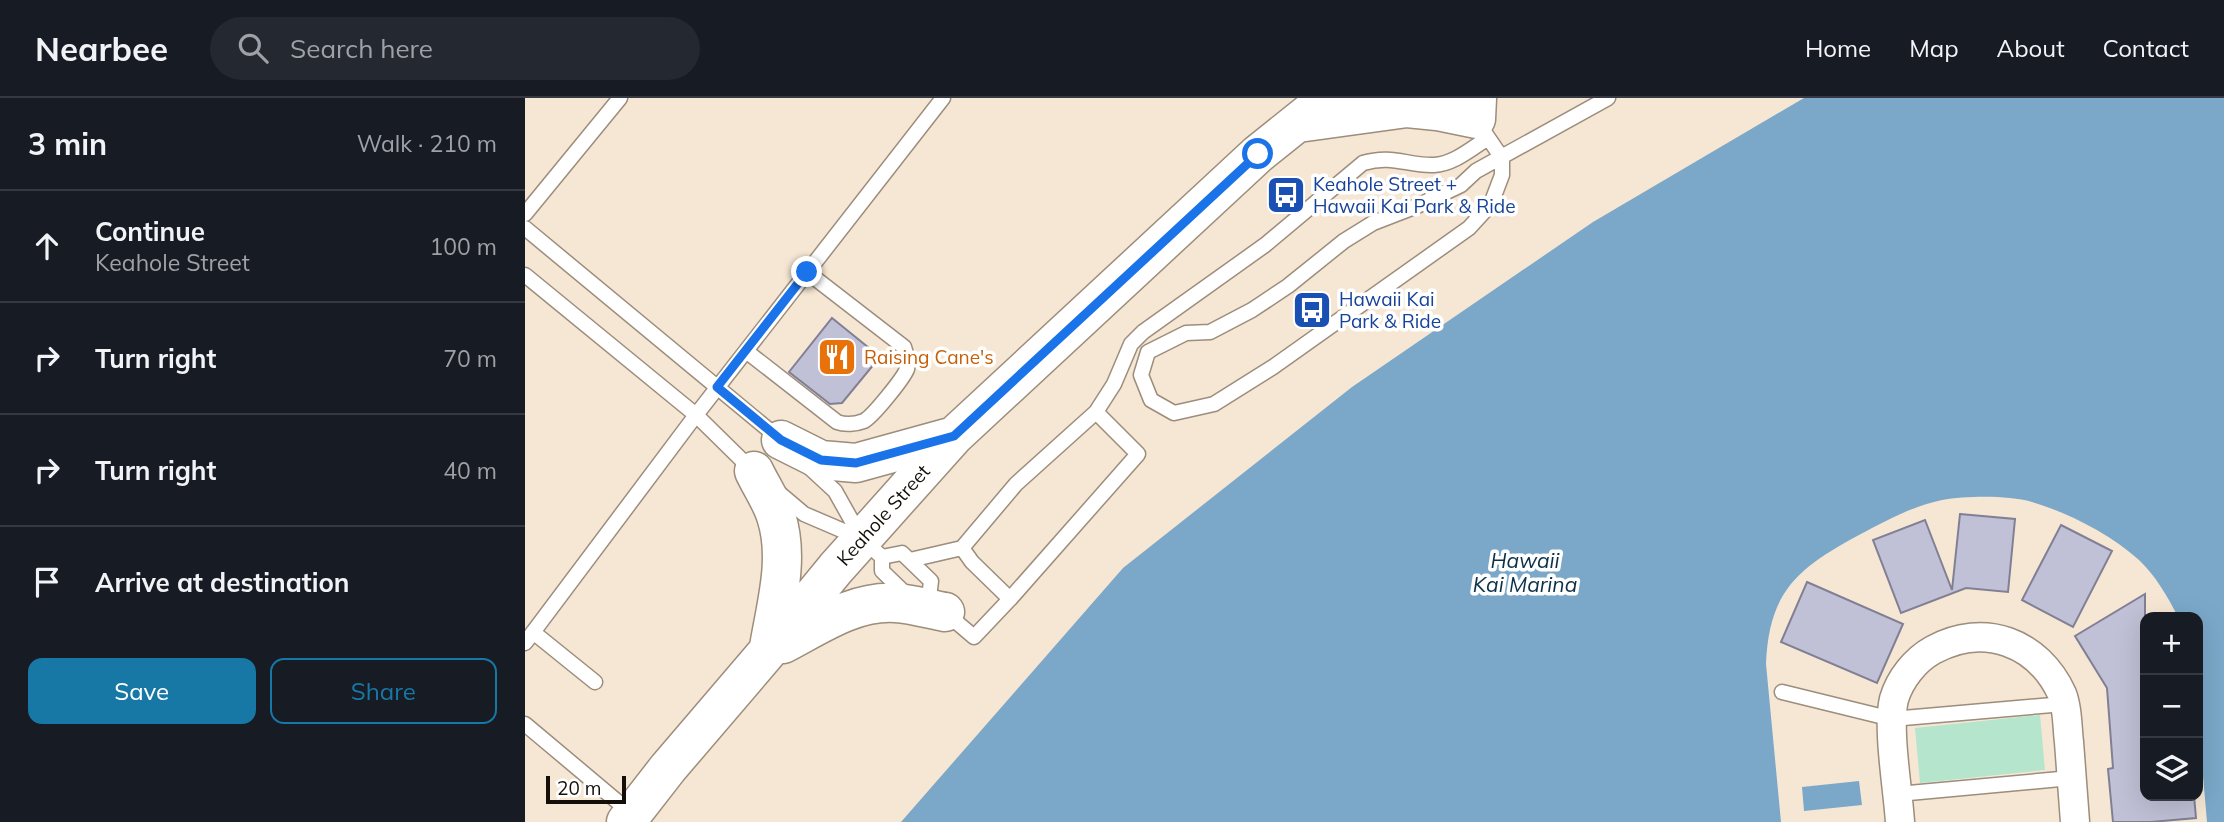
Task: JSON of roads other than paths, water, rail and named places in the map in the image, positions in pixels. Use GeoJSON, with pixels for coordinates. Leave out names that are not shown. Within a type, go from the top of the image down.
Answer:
{"type":"FeatureCollection","features":[{"type":"Feature","properties":{"kind":"main road","name":"Keahole Street"},"geometry":{"type":"LineString","coordinates":[[629,818],[768,651],[872,548],[954,436],[1303,110],[1328,98]]}},
{"type":"Feature","properties":{"kind":"main road"},"geometry":{"type":"LineString","coordinates":[[1303,110],[1407,108],[1476,113]]}},
{"type":"Feature","properties":{"kind":"main road"},"geometry":{"type":"LineString","coordinates":[[781,440],[821,460],[856,463],[954,436]]}},
{"type":"Feature","properties":{"kind":"main road"},"geometry":{"type":"LineString","coordinates":[[754,471],[781,531],[783,564],[768,651]]}},
{"type":"Feature","properties":{"kind":"main road"},"geometry":{"type":"LineString","coordinates":[[768,651],[864,605],[937,605]]}},
{"type":"Feature","properties":{"kind":"street"},"geometry":{"type":"LineString","coordinates":[[1900,822],[1892,719],[1894,699],[1910,669],[1924,655],[1962,638],[1982,637],[2000,639],[2020,647],[2052,676],[2064,704],[2075,822]]}},
{"type":"Feature","properties":{"kind":"lane"},"geometry":{"type":"LineString","coordinates":[[525,215],[620,98]]}},
{"type":"Feature","properties":{"kind":"lane"},"geometry":{"type":"LineString","coordinates":[[595,682],[529,638],[717,387],[943,98]]}},
{"type":"Feature","properties":{"kind":"lane"},"geometry":{"type":"LineString","coordinates":[[1476,113],[1502,158],[1502,176],[1491,204],[1469,228],[1273,367],[1214,404],[1174,412],[1151,400],[1141,375],[1148,352],[1186,333],[1210,332],[1252,310],[1288,286],[1344,241],[1373,223],[1461,185],[1476,171],[1502,158],[1608,98]]}},
{"type":"Feature","properties":{"kind":"lane"},"geometry":{"type":"LineString","coordinates":[[910,560],[963,548],[1016,484],[1096,412],[1114,384],[1131,344],[1143,332],[1265,244],[1363,163],[1380,158],[1435,165],[1453,160],[1476,113]]}},
{"type":"Feature","properties":{"kind":"lane"},"geometry":{"type":"LineString","coordinates":[[525,229],[781,440],[835,491],[872,548],[882,571],[911,600],[937,605],[974,637],[1138,454],[1096,412]]}},
{"type":"Feature","properties":{"kind":"lane"},"geometry":{"type":"LineString","coordinates":[[746,351],[837,422],[844,424],[866,420],[907,370],[908,360],[904,347],[807,272]]}},
{"type":"Feature","properties":{"kind":"lane"},"geometry":{"type":"LineString","coordinates":[[525,275],[697,415],[754,471],[804,514],[872,548],[902,553],[931,581],[937,605]]}},
{"type":"Feature","properties":{"kind":"lane"},"geometry":{"type":"LineString","coordinates":[[963,548],[972,562],[1010,599]]}},
{"type":"Feature","properties":{"kind":"lane"},"geometry":{"type":"LineString","coordinates":[[1781,692],[1892,719],[2064,704]]}},
{"type":"Feature","properties":{"kind":"lane"},"geometry":{"type":"LineString","coordinates":[[525,724],[629,818]]}},
{"type":"Feature","properties":{"kind":"lane"},"geometry":{"type":"LineString","coordinates":[[1898,794],[2071,778]]}},
{"type":"Feature","properties":{"kind":"water","name":"Hawaii Kai Marina"},"geometry":{"type":"Polygon","coordinates":[[[1804,98],[2224,98],[2224,822],[2207,822],[2203,776],[2203,612],[2175,612],[2161,587],[2128,550],[2074,518],[2032,502],[1987,497],[1942,500],[1889,519],[1819,559],[1791,584],[1773,618],[1766,664],[1781,822],[901,822],[1123,568],[1352,387],[1593,222],[1804,98]]]}},
{"type":"Feature","properties":{"kind":"water"},"geometry":{"type":"Polygon","coordinates":[[[1859,781],[1862,805],[1804,811],[1802,787],[1859,781]]]}},
{"type":"Feature","properties":{"kind":"place","name":"Keahole Street + Hawaii Kai Park & Ride"},"geometry":{"type":"Point","coordinates":[1286,195]}},
{"type":"Feature","properties":{"kind":"place","name":"Hawaii Kai Park & Ride"},"geometry":{"type":"Point","coordinates":[1312,310]}},
{"type":"Feature","properties":{"kind":"place","name":"Raising Cane's"},"geometry":{"type":"Point","coordinates":[837,357]}}]}
